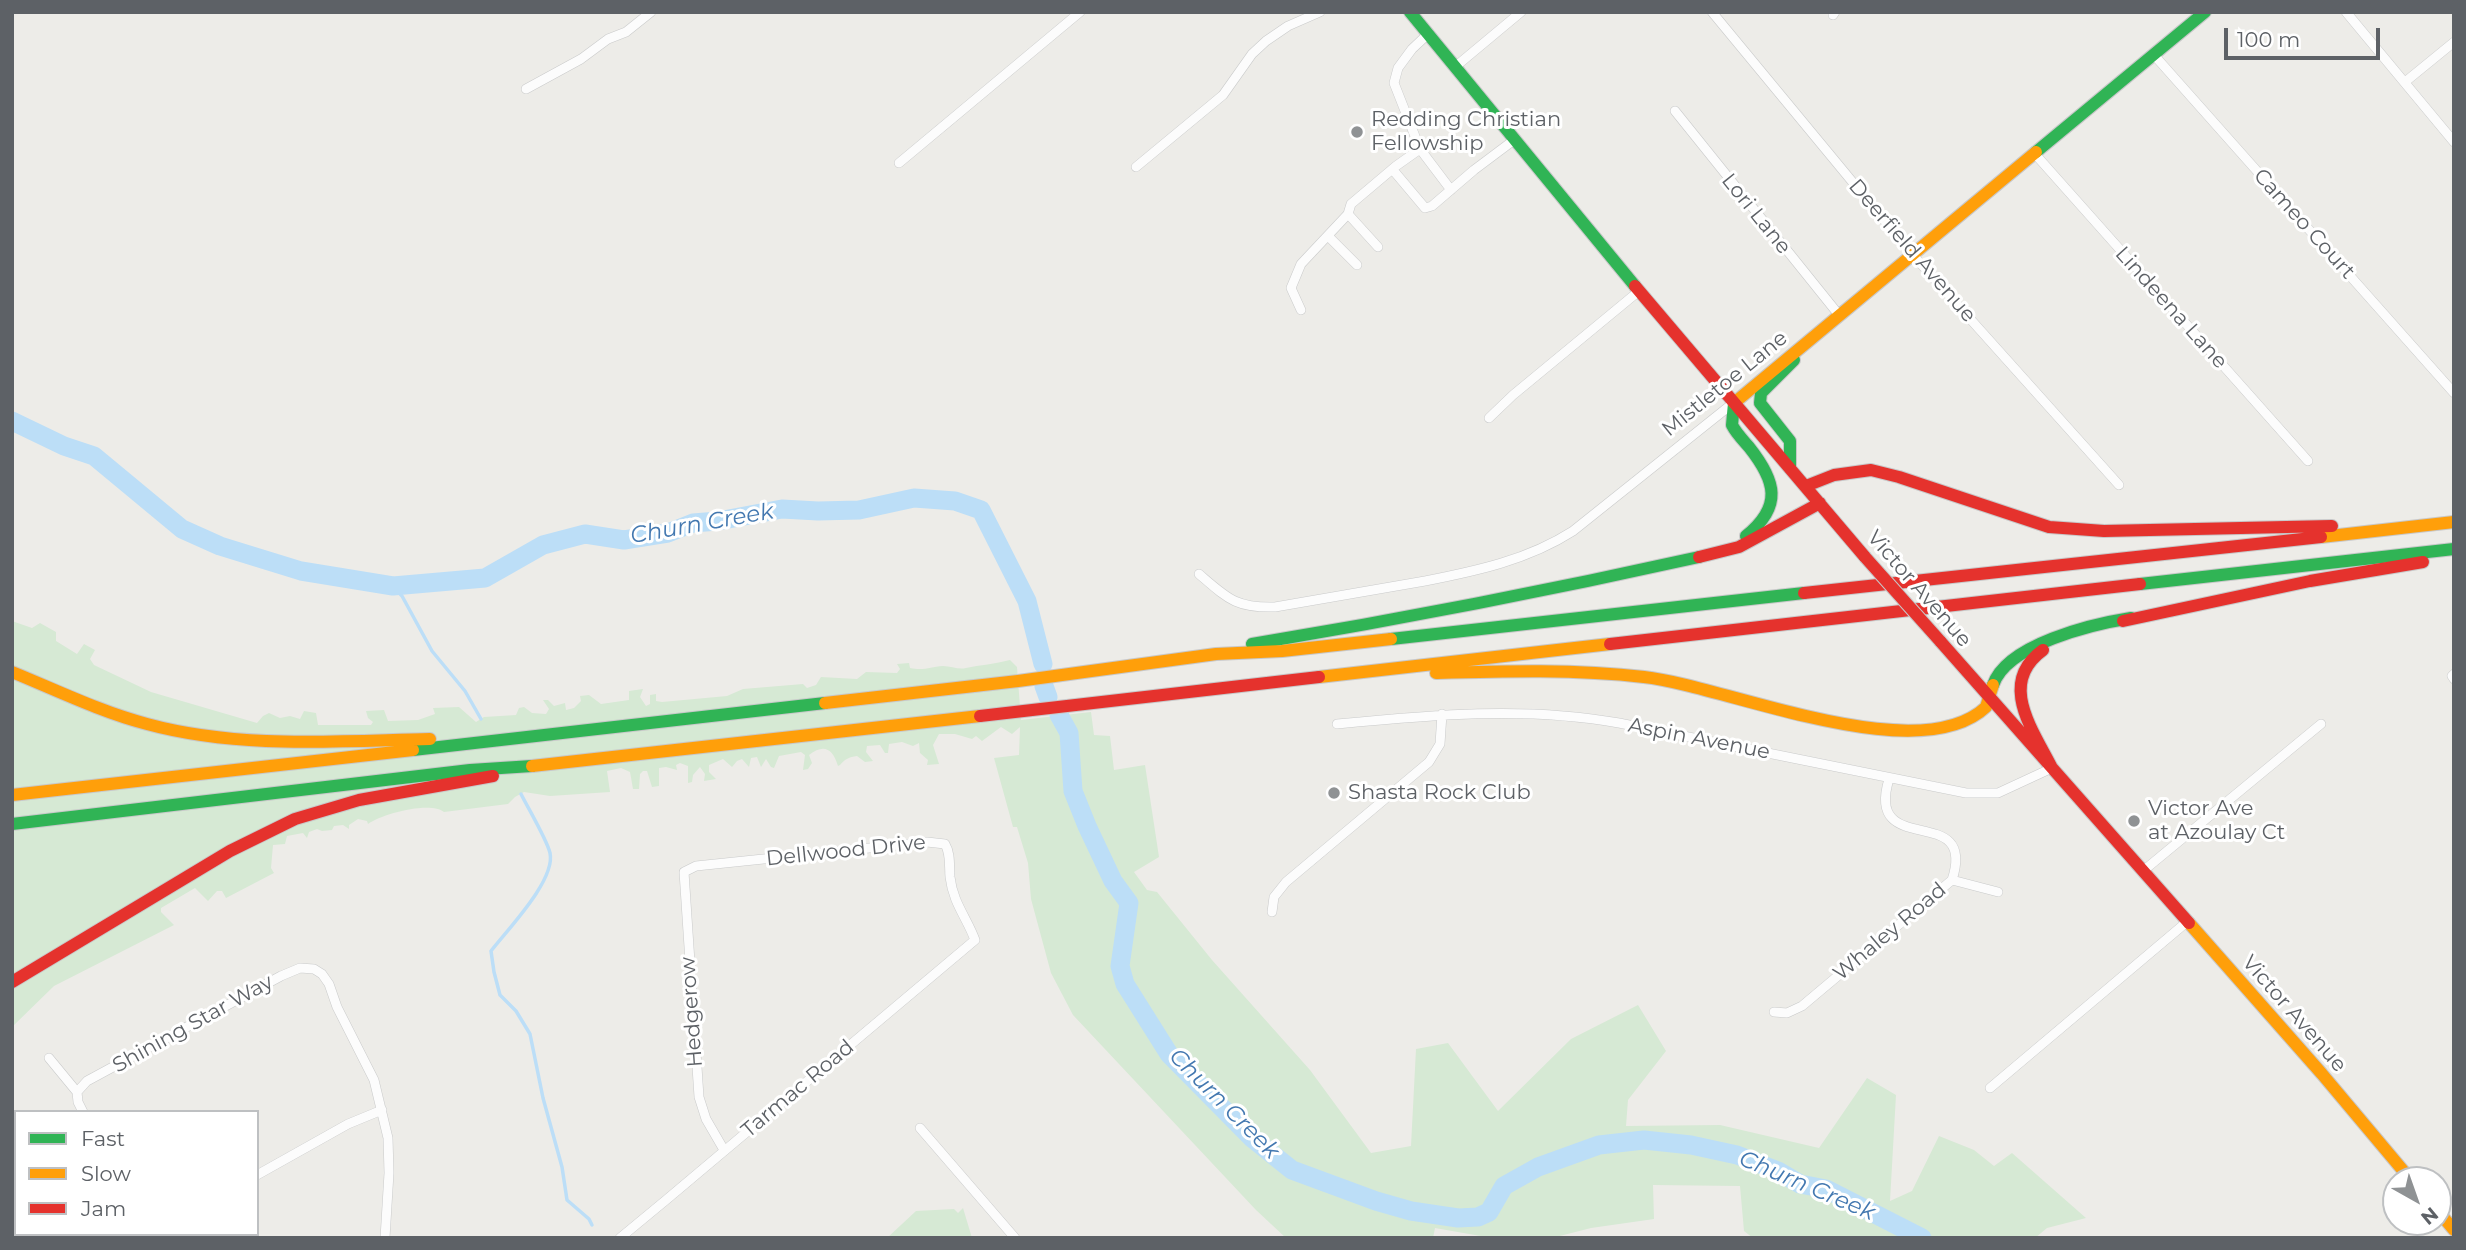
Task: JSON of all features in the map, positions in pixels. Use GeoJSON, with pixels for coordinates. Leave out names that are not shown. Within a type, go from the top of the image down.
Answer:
{"type":"FeatureCollection","features":[{"type":"Feature","properties":{"kind":"main road","name":"Victor Avenue"},"geometry":{"type":"LineString","coordinates":[[1410,12],[1639,291],[1865,558],[2188,922],[2399,1166]]}},
{"type":"Feature","properties":{"kind":"main road","name":"Mistletoe Lane"},"geometry":{"type":"LineString","coordinates":[[1734,403],[2205,12]]}},
{"type":"Feature","properties":{"kind":"main road"},"geometry":{"type":"LineString","coordinates":[[1790,468],[1790,441],[1762,407],[1761,394],[1797,357],[1800,347]]}},
{"type":"Feature","properties":{"kind":"main road"},"geometry":{"type":"LineString","coordinates":[[1706,556],[1760,525],[1771,505],[1768,472],[1731,422],[1734,403]]}},
{"type":"Feature","properties":{"kind":"main road"},"geometry":{"type":"LineString","coordinates":[[1806,486],[1834,475],[1871,470],[2017,518],[2049,527],[2070,529],[2104,531],[2336,526],[2376,530]]}},
{"type":"Feature","properties":{"kind":"main road"},"geometry":{"type":"LineString","coordinates":[[1216,654],[1238,646],[1355,627],[1706,556],[1739,547],[1820,503]]}},
{"type":"Feature","properties":{"kind":"main road"},"geometry":{"type":"LineString","coordinates":[[12,795],[1018,681],[1216,654],[1282,651],[2454,522]]}},
{"type":"Feature","properties":{"kind":"main road"},"geometry":{"type":"LineString","coordinates":[[12,824],[470,770],[543,765],[2454,549]]}},
{"type":"Feature","properties":{"kind":"main road"},"geometry":{"type":"LineString","coordinates":[[1386,669],[1414,673],[1553,670],[1607,672],[1674,682],[1836,723],[1904,731],[1942,726],[1983,710],[1991,699],[1997,675],[2032,649],[2074,630],[2105,621],[2454,556]]}},
{"type":"Feature","properties":{"kind":"main road"},"geometry":{"type":"LineString","coordinates":[[2052,768],[2019,696],[2019,682],[2023,673],[2035,656],[2054,645],[2131,618]]}},
{"type":"Feature","properties":{"kind":"main road"},"geometry":{"type":"LineString","coordinates":[[12,672],[117,714],[203,736],[275,742],[427,738],[478,741]]}},
{"type":"Feature","properties":{"kind":"main road"},"geometry":{"type":"LineString","coordinates":[[12,982],[230,851],[295,819],[359,800],[475,781],[543,765]]}},
{"type":"Feature","properties":{"kind":"main road"},"geometry":{"type":"LineString","coordinates":[[12,1232],[15,1238]]}},
{"type":"Feature","properties":{"kind":"street"},"geometry":{"type":"LineString","coordinates":[[526,89],[581,59],[608,39],[626,32],[651,12]]}},
{"type":"Feature","properties":{"kind":"street"},"geometry":{"type":"LineString","coordinates":[[899,163],[1080,12]]}},
{"type":"Feature","properties":{"kind":"street"},"geometry":{"type":"LineString","coordinates":[[1136,167],[1223,95],[1252,54],[1265,41],[1288,26],[1320,12]]}},
{"type":"Feature","properties":{"kind":"street"},"geometry":{"type":"LineString","coordinates":[[1455,67],[1521,12]]}},
{"type":"Feature","properties":{"kind":"street","name":"Deerfield Avenue"},"geometry":{"type":"LineString","coordinates":[[1712,12],[1912,254],[2119,485]]}},
{"type":"Feature","properties":{"kind":"street"},"geometry":{"type":"LineString","coordinates":[[2346,12],[2454,142]]}},
{"type":"Feature","properties":{"kind":"street"},"geometry":{"type":"LineString","coordinates":[[1428,34],[1398,68],[1394,83],[1420,149],[1451,190]]}},
{"type":"Feature","properties":{"kind":"street"},"geometry":{"type":"LineString","coordinates":[[2405,82],[2454,42]]}},
{"type":"Feature","properties":{"kind":"street","name":"Cameo Court"},"geometry":{"type":"LineString","coordinates":[[2154,55],[2454,393]]}},
{"type":"Feature","properties":{"kind":"street","name":"Lori Lane"},"geometry":{"type":"LineString","coordinates":[[1675,111],[1839,315]]}},
{"type":"Feature","properties":{"kind":"street"},"geometry":{"type":"LineString","coordinates":[[1393,170],[1425,208],[1432,206],[1514,140]]}},
{"type":"Feature","properties":{"kind":"street"},"geometry":{"type":"LineString","coordinates":[[1301,310],[1291,288],[1301,264],[1348,214],[1351,204],[1420,149]]}},
{"type":"Feature","properties":{"kind":"street","name":"Lindeena Lane"},"geometry":{"type":"LineString","coordinates":[[2035,153],[2308,461]]}},
{"type":"Feature","properties":{"kind":"street"},"geometry":{"type":"LineString","coordinates":[[1348,214],[1378,247]]}},
{"type":"Feature","properties":{"kind":"street"},"geometry":{"type":"LineString","coordinates":[[1328,236],[1357,265]]}},
{"type":"Feature","properties":{"kind":"street"},"geometry":{"type":"LineString","coordinates":[[1489,418],[1639,291]]}},
{"type":"Feature","properties":{"kind":"street","name":"Mistletoe Lane"},"geometry":{"type":"LineString","coordinates":[[1199,574],[1236,603],[1275,607],[1469,572],[1519,558],[1550,546],[1573,531],[1734,403]]}},
{"type":"Feature","properties":{"kind":"street","name":"Aspin Avenue"},"geometry":{"type":"LineString","coordinates":[[1337,724],[1443,714],[1502,712],[1610,722],[1965,793],[1990,794],[2006,790],[2052,768]]}},
{"type":"Feature","properties":{"kind":"street"},"geometry":{"type":"LineString","coordinates":[[1272,912],[1275,897],[1286,882],[1429,762],[1440,744],[1443,714]]}},
{"type":"Feature","properties":{"kind":"street"},"geometry":{"type":"LineString","coordinates":[[2143,871],[2322,724]]}},
{"type":"Feature","properties":{"kind":"street","name":"Whaley Road"},"geometry":{"type":"LineString","coordinates":[[1774,1012],[1787,1013],[1802,1006],[1952,880],[1956,864],[1950,841],[1934,831],[1902,825],[1889,816],[1884,800],[1889,779]]}},
{"type":"Feature","properties":{"kind":"street","name":"Dellwood Drive"},"geometry":{"type":"LineString","coordinates":[[686,869],[940,842],[948,850],[950,879],[956,904],[975,940]]}},
{"type":"Feature","properties":{"kind":"street","name":"Hedgerow"},"geometry":{"type":"LineString","coordinates":[[686,869],[682,876],[699,1097],[706,1119],[724,1150]]}},
{"type":"Feature","properties":{"kind":"street"},"geometry":{"type":"LineString","coordinates":[[1952,880],[1998,892]]}},
{"type":"Feature","properties":{"kind":"street"},"geometry":{"type":"LineString","coordinates":[[1990,1088],[2188,922]]}},
{"type":"Feature","properties":{"kind":"street","name":"Tarmac Road"},"geometry":{"type":"LineString","coordinates":[[620,1238],[975,940]]}},
{"type":"Feature","properties":{"kind":"street","name":"Shining Star Way"},"geometry":{"type":"LineString","coordinates":[[77,1092],[88,1081],[300,968],[314,969],[322,974],[329,984],[337,1007],[374,1080],[382,1110]]}},
{"type":"Feature","properties":{"kind":"street"},"geometry":{"type":"LineString","coordinates":[[49,1058],[77,1092],[82,1110]]}},
{"type":"Feature","properties":{"kind":"street"},"geometry":{"type":"LineString","coordinates":[[259,1174],[348,1124],[382,1110],[388,1138],[389,1173],[385,1238]]}},
{"type":"Feature","properties":{"kind":"street"},"geometry":{"type":"LineString","coordinates":[[920,1128],[1015,1238]]}},
{"type":"Feature","properties":{"kind":"green space"},"geometry":{"type":"Polygon","coordinates":[[[12,621],[32,628],[40,623],[56,632],[56,641],[77,654],[84,644],[95,650],[90,659],[94,665],[151,692],[257,723],[269,713],[280,718],[290,716],[300,719],[304,711],[316,713],[318,725],[371,725],[373,722],[366,711],[384,710],[388,721],[418,720],[435,714],[433,708],[459,707],[476,722],[484,717],[516,715],[519,708],[524,707],[532,713],[546,714],[549,709],[543,700],[548,700],[554,706],[565,703],[566,710],[574,708],[581,701],[580,696],[589,695],[601,704],[629,700],[629,691],[643,689],[640,697],[646,706],[650,704],[650,695],[656,694],[656,701],[662,702],[727,696],[743,689],[803,684],[807,688],[816,685],[821,677],[857,679],[866,672],[897,673],[900,669],[897,664],[909,663],[910,668],[915,669],[943,666],[963,668],[1010,660],[1017,667],[1021,720],[1091,712],[1094,735],[1110,736],[1114,770],[1145,765],[1159,857],[1134,872],[1147,890],[1157,892],[1212,960],[1310,1070],[1371,1153],[1411,1146],[1416,1049],[1448,1043],[1498,1111],[1571,1039],[1638,1005],[1666,1051],[1628,1100],[1626,1126],[1720,1125],[1819,1148],[1867,1078],[1896,1095],[1890,1201],[1912,1191],[1939,1136],[1974,1150],[1994,1166],[2012,1153],[2086,1218],[2047,1228],[2035,1238],[1753,1238],[1744,1231],[1740,1186],[1653,1185],[1654,1219],[1591,1228],[1552,1238],[1492,1238],[1435,1228],[1433,1238],[1286,1238],[1256,1210],[1073,1015],[1051,973],[1031,899],[1028,863],[1017,827],[1013,827],[994,758],[1019,755],[1020,727],[1012,734],[1001,727],[982,741],[976,736],[972,739],[955,734],[939,734],[933,745],[939,764],[927,765],[928,760],[920,753],[919,743],[913,746],[902,742],[889,744],[888,753],[885,753],[880,745],[867,746],[866,752],[873,761],[865,762],[857,756],[838,766],[831,752],[819,749],[809,755],[812,763],[808,769],[803,770],[805,755],[801,752],[779,756],[774,768],[766,759],[761,767],[757,757],[751,758],[749,767],[742,759],[732,767],[723,759],[709,765],[709,772],[716,779],[704,781],[705,774],[700,767],[693,775],[692,782],[688,783],[688,766],[680,763],[676,765],[677,770],[659,768],[659,786],[652,787],[647,771],[643,771],[640,774],[639,789],[633,789],[630,772],[621,768],[607,771],[610,792],[550,796],[524,792],[508,804],[444,812],[417,808],[368,824],[367,821],[358,819],[349,825],[349,829],[343,825],[334,826],[332,830],[317,829],[309,832],[307,838],[303,833],[287,836],[285,844],[273,845],[271,868],[274,873],[226,898],[222,891],[217,891],[208,901],[195,888],[161,908],[161,912],[174,925],[54,986],[12,1027],[12,621]]]}},
{"type":"Feature","properties":{"kind":"green space"},"geometry":{"type":"Polygon","coordinates":[[[963,1208],[972,1238],[887,1238],[916,1211],[954,1209],[958,1213],[963,1208]]]}},
{"type":"Feature","properties":{"kind":"waterway","name":"Churn Creek"},"geometry":{"type":"LineString","coordinates":[[12,421],[64,446],[94,456],[182,529],[220,546],[301,571],[393,586],[485,578],[543,545],[585,534],[624,540],[668,533],[693,523],[782,509],[859,510],[914,498],[955,501],[981,510],[1027,601],[1043,664]]}},
{"type":"Feature","properties":{"kind":"waterway"},"geometry":{"type":"LineString","coordinates":[[393,586],[402,596],[432,651],[465,691],[481,719]]}},
{"type":"Feature","properties":{"kind":"waterway","name":"Churn Creek"},"geometry":{"type":"LineString","coordinates":[[1044,686],[1048,697]]}},
{"type":"Feature","properties":{"kind":"waterway","name":"Churn Creek"},"geometry":{"type":"LineString","coordinates":[[1059,715],[1069,733],[1073,791],[1113,881],[1129,903],[1120,966],[1125,984],[1169,1054],[1252,1138],[1292,1170],[1411,1211],[1458,1218],[1478,1217],[1489,1212],[1504,1186],[1538,1167],[1599,1145],[1644,1140],[1691,1145],[1737,1155],[1778,1171],[1800,1184],[1826,1189],[1922,1238]]}},
{"type":"Feature","properties":{"kind":"waterway"},"geometry":{"type":"LineString","coordinates":[[521,794],[548,847],[550,864],[538,890],[491,951],[494,972],[500,995],[516,1011],[530,1034],[543,1098],[562,1167],[567,1200],[589,1219],[592,1225]]}},
{"type":"Feature","properties":{"kind":"traffic: fast"},"geometry":{"type":"LineString","coordinates":[[1410,12],[1635,286]]}},
{"type":"Feature","properties":{"kind":"traffic: fast"},"geometry":{"type":"LineString","coordinates":[[2036,152],[2205,12]]}},
{"type":"Feature","properties":{"kind":"traffic: fast"},"geometry":{"type":"LineString","coordinates":[[1790,468],[1790,441],[1760,403],[1761,393],[1794,360]]}},
{"type":"Feature","properties":{"kind":"traffic: fast"},"geometry":{"type":"LineString","coordinates":[[1734,403],[1732,425],[1758,459],[1770,482],[1772,493],[1766,514],[1746,536]]}},
{"type":"Feature","properties":{"kind":"traffic: fast"},"geometry":{"type":"LineString","coordinates":[[2140,584],[2454,549]]}},
{"type":"Feature","properties":{"kind":"traffic: fast"},"geometry":{"type":"LineString","coordinates":[[1252,644],[1476,604],[1699,557]]}},
{"type":"Feature","properties":{"kind":"traffic: fast"},"geometry":{"type":"LineString","coordinates":[[1391,639],[1804,593]]}},
{"type":"Feature","properties":{"kind":"traffic: fast"},"geometry":{"type":"LineString","coordinates":[[1993,685],[2001,671],[2033,647],[2074,631],[2131,618]]}},
{"type":"Feature","properties":{"kind":"traffic: fast"},"geometry":{"type":"LineString","coordinates":[[413,750],[825,703]]}},
{"type":"Feature","properties":{"kind":"traffic: fast"},"geometry":{"type":"LineString","coordinates":[[12,824],[470,770],[532,766]]}},
{"type":"Feature","properties":{"kind":"traffic: fast"},"geometry":{"type":"LineString","coordinates":[[12,1232],[15,1238]]}},
{"type":"Feature","properties":{"kind":"traffic: slow"},"geometry":{"type":"LineString","coordinates":[[1734,403],[2036,152]]}},
{"type":"Feature","properties":{"kind":"traffic: slow"},"geometry":{"type":"LineString","coordinates":[[2321,537],[2454,522]]}},
{"type":"Feature","properties":{"kind":"traffic: slow"},"geometry":{"type":"LineString","coordinates":[[825,703],[1018,681],[1216,654],[1282,651],[1391,639]]}},
{"type":"Feature","properties":{"kind":"traffic: slow"},"geometry":{"type":"LineString","coordinates":[[1319,677],[1610,644]]}},
{"type":"Feature","properties":{"kind":"traffic: slow"},"geometry":{"type":"LineString","coordinates":[[1436,673],[1514,671],[1644,677],[1679,683],[1820,719],[1870,728],[1915,731],[1955,724],[1986,707],[1993,685]]}},
{"type":"Feature","properties":{"kind":"traffic: slow"},"geometry":{"type":"LineString","coordinates":[[12,672],[113,713],[182,732],[288,742],[430,739]]}},
{"type":"Feature","properties":{"kind":"traffic: slow"},"geometry":{"type":"LineString","coordinates":[[532,766],[980,716]]}},
{"type":"Feature","properties":{"kind":"traffic: slow"},"geometry":{"type":"LineString","coordinates":[[12,795],[413,750]]}},
{"type":"Feature","properties":{"kind":"traffic: slow"},"geometry":{"type":"LineString","coordinates":[[2189,923],[2399,1166]]}},
{"type":"Feature","properties":{"kind":"traffic: jam"},"geometry":{"type":"LineString","coordinates":[[1635,286],[1865,557]]}},
{"type":"Feature","properties":{"kind":"traffic: jam"},"geometry":{"type":"LineString","coordinates":[[1806,486],[1834,475],[1871,470],[2049,527],[2104,531],[2332,526]]}},
{"type":"Feature","properties":{"kind":"traffic: jam"},"geometry":{"type":"LineString","coordinates":[[1699,557],[1739,547],[1820,503]]}},
{"type":"Feature","properties":{"kind":"traffic: jam"},"geometry":{"type":"LineString","coordinates":[[1804,593],[2321,537]]}},
{"type":"Feature","properties":{"kind":"traffic: jam"},"geometry":{"type":"LineString","coordinates":[[1865,557],[1940,641]]}},
{"type":"Feature","properties":{"kind":"traffic: jam"},"geometry":{"type":"LineString","coordinates":[[2123,621],[2310,581],[2423,562]]}},
{"type":"Feature","properties":{"kind":"traffic: jam"},"geometry":{"type":"LineString","coordinates":[[1610,644],[2140,584]]}},
{"type":"Feature","properties":{"kind":"traffic: jam"},"geometry":{"type":"LineString","coordinates":[[1940,641],[2189,923]]}},
{"type":"Feature","properties":{"kind":"traffic: jam"},"geometry":{"type":"LineString","coordinates":[[2043,650],[2029,663],[2022,677],[2021,692],[2029,723],[2052,768]]}},
{"type":"Feature","properties":{"kind":"traffic: jam"},"geometry":{"type":"LineString","coordinates":[[980,716],[1319,677]]}},
{"type":"Feature","properties":{"kind":"traffic: jam"},"geometry":{"type":"LineString","coordinates":[[12,982],[230,851],[295,819],[359,800],[493,776]]}},
{"type":"Feature","properties":{"kind":"place","name":"Redding Christian Fellowship"},"geometry":{"type":"Point","coordinates":[1357,132]}},
{"type":"Feature","properties":{"kind":"place","name":"Shasta Rock Club"},"geometry":{"type":"Point","coordinates":[1334,793]}},
{"type":"Feature","properties":{"kind":"place","name":"Victor Ave at Azoulay Ct"},"geometry":{"type":"Point","coordinates":[2134,821]}}]}
